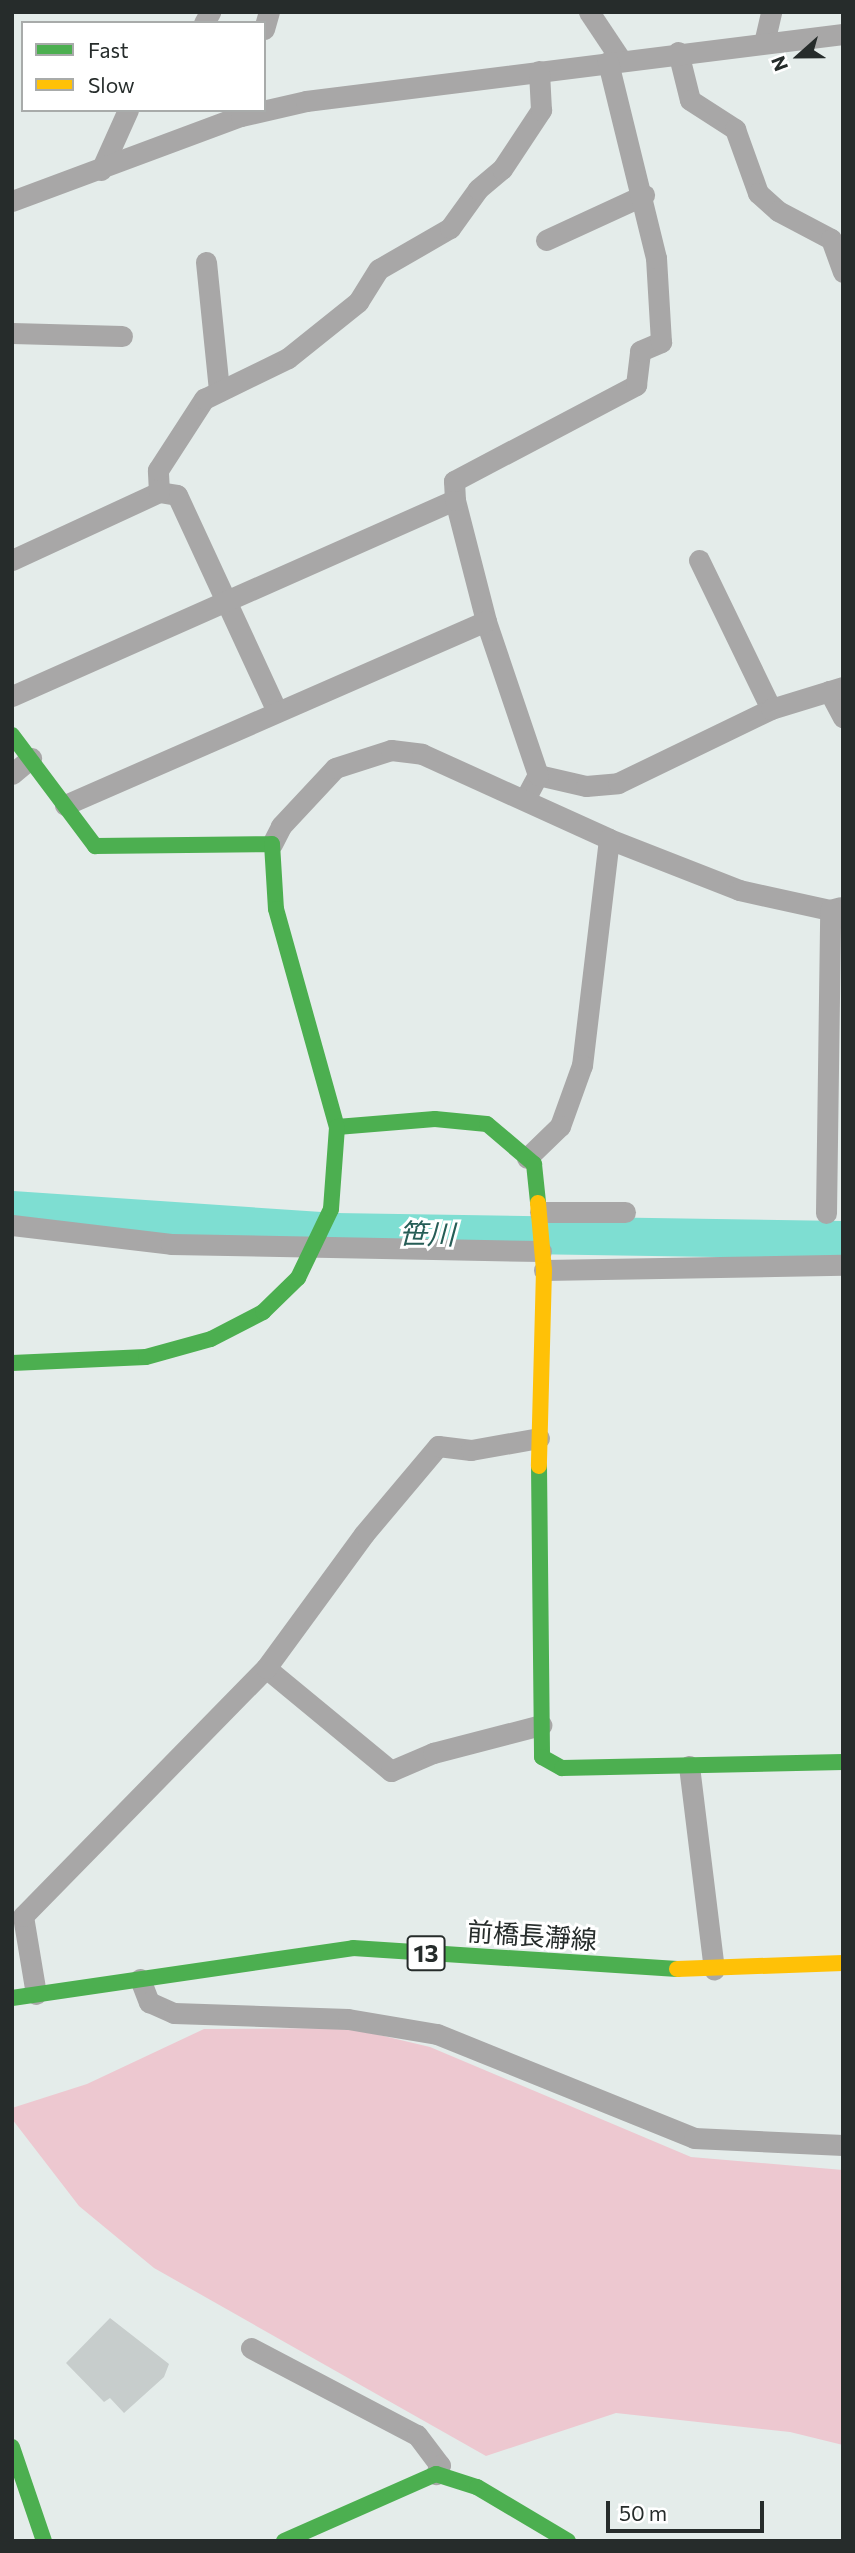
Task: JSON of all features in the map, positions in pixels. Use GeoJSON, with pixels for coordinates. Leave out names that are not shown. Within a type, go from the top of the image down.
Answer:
{"type":"FeatureCollection","features":[{"type":"Feature","properties":{"kind":"main road"},"geometry":{"type":"LineString","coordinates":[[12,735],[95,846],[272,844],[276,909],[337,1127],[325,1223],[316,1248],[298,1278],[263,1312],[211,1339],[146,1356],[12,1363]]}},
{"type":"Feature","properties":{"kind":"main road"},"geometry":{"type":"LineString","coordinates":[[337,1127],[461,1120],[487,1124],[534,1164],[542,1261],[539,1438],[542,1757],[562,1768],[843,1762]]}},
{"type":"Feature","properties":{"kind":"main road","name":"前橋長瀞線"},"geometry":{"type":"LineString","coordinates":[[12,1998],[353,1948],[714,1969],[843,1963]]}},
{"type":"Feature","properties":{"kind":"main road"},"geometry":{"type":"LineString","coordinates":[[12,2447],[44,2541]]}},
{"type":"Feature","properties":{"kind":"main road"},"geometry":{"type":"LineString","coordinates":[[284,2541],[436,2474],[477,2487],[568,2541]]}},
{"type":"Feature","properties":{"kind":"street"},"geometry":{"type":"LineString","coordinates":[[764,43],[771,12]]}},
{"type":"Feature","properties":{"kind":"street"},"geometry":{"type":"LineString","coordinates":[[525,799],[538,775],[486,621],[454,500],[454,481],[636,384],[640,351],[661,342],[656,258],[615,61],[598,16]]}},
{"type":"Feature","properties":{"kind":"street"},"geometry":{"type":"LineString","coordinates":[[266,109],[678,52],[843,34]]}},
{"type":"Feature","properties":{"kind":"street"},"geometry":{"type":"LineString","coordinates":[[678,52],[690,100],[736,129],[758,193],[778,211],[831,239],[843,272]]}},
{"type":"Feature","properties":{"kind":"street"},"geometry":{"type":"LineString","coordinates":[[159,492],[158,470],[204,399],[288,358],[358,302],[379,269],[450,228],[478,189],[502,169],[541,110],[539,71]]}},
{"type":"Feature","properties":{"kind":"street"},"geometry":{"type":"LineString","coordinates":[[101,170],[127,112]]}},
{"type":"Feature","properties":{"kind":"street"},"geometry":{"type":"LineString","coordinates":[[12,201],[101,170],[242,113]]}},
{"type":"Feature","properties":{"kind":"street"},"geometry":{"type":"LineString","coordinates":[[546,240],[643,195]]}},
{"type":"Feature","properties":{"kind":"street"},"geometry":{"type":"LineString","coordinates":[[206,262],[219,391]]}},
{"type":"Feature","properties":{"kind":"street"},"geometry":{"type":"LineString","coordinates":[[12,333],[122,336]]}},
{"type":"Feature","properties":{"kind":"street"},"geometry":{"type":"LineString","coordinates":[[12,560],[159,492],[177,495],[276,711]]}},
{"type":"Feature","properties":{"kind":"street"},"geometry":{"type":"LineString","coordinates":[[12,696],[227,603],[454,500]]}},
{"type":"Feature","properties":{"kind":"street"},"geometry":{"type":"LineString","coordinates":[[699,560],[771,709]]}},
{"type":"Feature","properties":{"kind":"street"},"geometry":{"type":"LineString","coordinates":[[65,805],[486,621]]}},
{"type":"Feature","properties":{"kind":"street"},"geometry":{"type":"LineString","coordinates":[[538,775],[586,786],[618,783],[771,709],[836,689],[843,717]]}},
{"type":"Feature","properties":{"kind":"street"},"geometry":{"type":"LineString","coordinates":[[272,844],[281,825],[335,768],[391,750],[422,754],[609,839],[727,887],[836,908],[826,1213]]}},
{"type":"Feature","properties":{"kind":"street"},"geometry":{"type":"LineString","coordinates":[[12,774],[31,758]]}},
{"type":"Feature","properties":{"kind":"street"},"geometry":{"type":"LineString","coordinates":[[527,1158],[560,1126],[582,1065],[609,839]]}},
{"type":"Feature","properties":{"kind":"street"},"geometry":{"type":"LineString","coordinates":[[540,1212],[625,1212]]}},
{"type":"Feature","properties":{"kind":"street"},"geometry":{"type":"LineString","coordinates":[[12,1225],[171,1244],[316,1248],[542,1261],[843,1265]]}},
{"type":"Feature","properties":{"kind":"street"},"geometry":{"type":"LineString","coordinates":[[36,1994],[23,1916],[266,1668],[364,1534],[438,1446],[471,1450],[539,1438]]}},
{"type":"Feature","properties":{"kind":"street"},"geometry":{"type":"LineString","coordinates":[[266,1668],[391,1771],[433,1754],[541,1725]]}},
{"type":"Feature","properties":{"kind":"street"},"geometry":{"type":"LineString","coordinates":[[689,1766],[714,1969]]}},
{"type":"Feature","properties":{"kind":"street"},"geometry":{"type":"LineString","coordinates":[[140,1979],[149,2002],[174,2013],[348,2020],[437,2034],[694,2138],[843,2145]]}},
{"type":"Feature","properties":{"kind":"street"},"geometry":{"type":"LineString","coordinates":[[251,2348],[416,2435],[440,2465],[436,2474]]}},
{"type":"Feature","properties":{"kind":"shaded area"},"geometry":{"type":"Polygon","coordinates":[[[350,2028],[430,2047],[691,2157],[843,2170],[843,2445],[790,2432],[616,2413],[486,2456],[154,2268],[79,2206],[12,2119],[12,2108],[87,2084],[204,2029],[350,2028]]]}},
{"type":"Feature","properties":{"kind":"building"},"geometry":{"type":"Polygon","coordinates":[[[110,2318],[169,2364],[164,2377],[124,2413],[110,2398],[104,2402],[66,2363],[110,2318]]]}},
{"type":"Feature","properties":{"kind":"waterway","name":"笹川"},"geometry":{"type":"LineString","coordinates":[[12,1210],[335,1232],[843,1240]]}},
{"type":"Feature","properties":{"kind":"traffic: fast"},"geometry":{"type":"LineString","coordinates":[[12,735],[95,846],[272,844],[276,909],[337,1127],[435,1119],[487,1124],[534,1164],[538,1203]]}},
{"type":"Feature","properties":{"kind":"traffic: fast"},"geometry":{"type":"LineString","coordinates":[[12,1363],[146,1357],[211,1339],[263,1312],[298,1278],[331,1209],[337,1127]]}},
{"type":"Feature","properties":{"kind":"traffic: fast"},"geometry":{"type":"LineString","coordinates":[[539,1466],[542,1757],[562,1768],[843,1762]]}},
{"type":"Feature","properties":{"kind":"traffic: fast"},"geometry":{"type":"LineString","coordinates":[[12,1998],[353,1948],[677,1969]]}},
{"type":"Feature","properties":{"kind":"traffic: fast"},"geometry":{"type":"LineString","coordinates":[[12,2447],[44,2541]]}},
{"type":"Feature","properties":{"kind":"traffic: fast"},"geometry":{"type":"LineString","coordinates":[[284,2541],[436,2474],[477,2487],[568,2541]]}},
{"type":"Feature","properties":{"kind":"traffic: slow"},"geometry":{"type":"LineString","coordinates":[[538,1203],[544,1270],[539,1466]]}},
{"type":"Feature","properties":{"kind":"traffic: slow"},"geometry":{"type":"LineString","coordinates":[[677,1969],[843,1963]]}}]}
